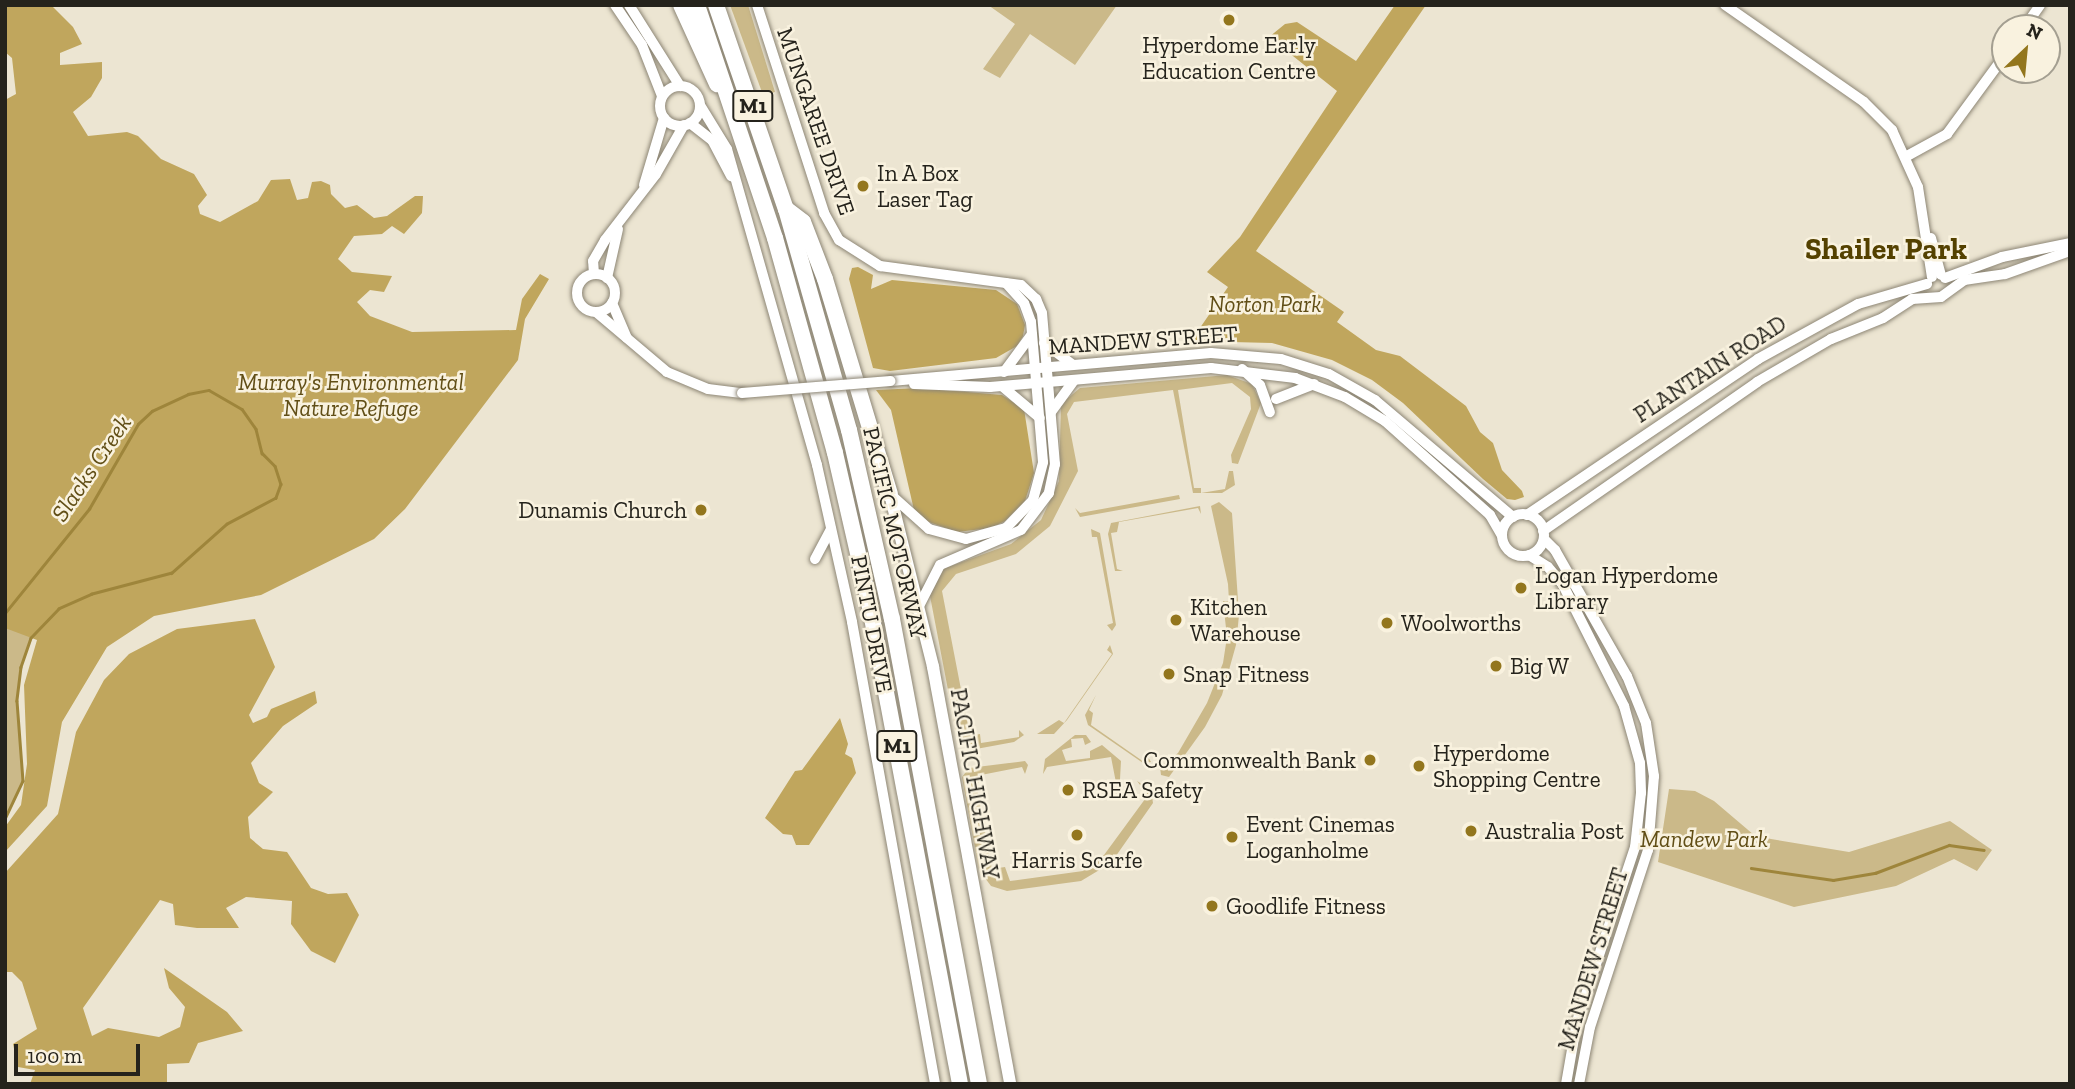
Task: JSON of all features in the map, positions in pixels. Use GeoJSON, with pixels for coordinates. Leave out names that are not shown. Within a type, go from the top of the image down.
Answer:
{"type":"FeatureCollection","features":[{"type":"Feature","properties":{"kind":"highway"},"geometry":{"type":"LineString","coordinates":[[681,5],[712,79],[729,96]]}},
{"type":"Feature","properties":{"kind":"highway","name":"PACIFIC MOTORWAY"},"geometry":{"type":"LineString","coordinates":[[697,5],[729,96],[801,324],[852,525],[960,1084]]}},
{"type":"Feature","properties":{"kind":"highway","name":"PACIFIC MOTORWAY"},"geometry":{"type":"LineString","coordinates":[[716,5],[786,209],[830,356],[876,543],[979,1084]]}},
{"type":"Feature","properties":{"kind":"highway"},"geometry":{"type":"LineString","coordinates":[[786,209],[803,222],[825,279],[890,494]]}},
{"type":"Feature","properties":{"kind":"main road","name":"PACIFIC HIGHWAY"},"geometry":{"type":"LineString","coordinates":[[890,494],[920,604],[1010,1084]]}},
{"type":"Feature","properties":{"kind":"street"},"geometry":{"type":"LineString","coordinates":[[615,5],[642,45],[662,96],[664,118],[644,186]]}},
{"type":"Feature","properties":{"kind":"street"},"geometry":{"type":"LineString","coordinates":[[618,229],[607,278],[615,292],[612,303],[596,312],[586,309],[577,295],[580,283],[594,274],[598,252],[618,229],[700,105],[696,94],[680,86],[629,5]]}},
{"type":"Feature","properties":{"kind":"street","name":"MUNGAREE DRIVE"},"geometry":{"type":"LineString","coordinates":[[757,5],[824,213],[836,236],[857,255],[880,266],[1024,287],[1036,299],[1044,343],[1040,368]]}},
{"type":"Feature","properties":{"kind":"street"},"geometry":{"type":"LineString","coordinates":[[1725,5],[1864,102],[1884,121],[1907,156],[1936,279],[1934,296]]}},
{"type":"Feature","properties":{"kind":"street"},"geometry":{"type":"LineString","coordinates":[[1907,156],[1947,134],[1991,74]]}},
{"type":"Feature","properties":{"kind":"street"},"geometry":{"type":"LineString","coordinates":[[662,96],[680,86]]}},
{"type":"Feature","properties":{"kind":"street","name":"PINTU DRIVE"},"geometry":{"type":"LineString","coordinates":[[700,105],[724,142],[804,413],[831,529],[935,1084]]}},
{"type":"Feature","properties":{"kind":"street"},"geometry":{"type":"LineString","coordinates":[[664,118],[687,124]]}},
{"type":"Feature","properties":{"kind":"street","name":"PINTU DRIVE"},"geometry":{"type":"LineString","coordinates":[[687,124],[712,140],[735,181]]}},
{"type":"Feature","properties":{"kind":"street","name":"PLANTAIN ROAD"},"geometry":{"type":"LineString","coordinates":[[1527,515],[1758,359],[1858,304],[2002,257],[2070,243]]}},
{"type":"Feature","properties":{"kind":"street"},"geometry":{"type":"LineString","coordinates":[[1936,279],[1947,293],[1965,281],[2005,274],[2070,251]]}},
{"type":"Feature","properties":{"kind":"street"},"geometry":{"type":"LineString","coordinates":[[594,274],[607,278]]}},
{"type":"Feature","properties":{"kind":"street","name":"MUNGAREE DRIVE"},"geometry":{"type":"LineString","coordinates":[[920,604],[932,575],[944,561],[1010,536],[1039,512],[1054,472],[1040,368],[1026,307],[1006,283]]}},
{"type":"Feature","properties":{"kind":"street","name":"PLANTAIN ROAD"},"geometry":{"type":"LineString","coordinates":[[1544,535],[1787,364],[1912,299],[1947,293]]}},
{"type":"Feature","properties":{"kind":"street","name":"MANDEW STREET"},"geometry":{"type":"LineString","coordinates":[[612,303],[627,338]]}},
{"type":"Feature","properties":{"kind":"street","name":"MANDEW STREET"},"geometry":{"type":"LineString","coordinates":[[596,312],[652,362],[682,379],[742,393],[1230,353],[1312,368],[1384,406],[1513,517]]}},
{"type":"Feature","properties":{"kind":"street"},"geometry":{"type":"LineString","coordinates":[[1003,372],[1032,334]]}},
{"type":"Feature","properties":{"kind":"street"},"geometry":{"type":"LineString","coordinates":[[1044,343],[1073,365]]}},
{"type":"Feature","properties":{"kind":"street"},"geometry":{"type":"LineString","coordinates":[[1242,369],[1260,385],[1270,412]]}},
{"type":"Feature","properties":{"kind":"street","name":"MANDEW STREET"},"geometry":{"type":"LineString","coordinates":[[891,382],[1003,387],[1242,369],[1314,384],[1354,402],[1390,425],[1482,507],[1502,537]]}},
{"type":"Feature","properties":{"kind":"street"},"geometry":{"type":"LineString","coordinates":[[1003,387],[1045,415],[1074,380]]}},
{"type":"Feature","properties":{"kind":"street"},"geometry":{"type":"LineString","coordinates":[[1276,399],[1314,384]]}},
{"type":"Feature","properties":{"kind":"street","name":"MUNGAREE DRIVE"},"geometry":{"type":"LineString","coordinates":[[890,494],[919,522],[944,536],[972,539],[1001,531],[1027,509],[1040,485],[1045,415]]}},
{"type":"Feature","properties":{"kind":"street"},"geometry":{"type":"LineString","coordinates":[[1527,515],[1544,535],[1529,555],[1510,552],[1502,537],[1513,517],[1527,515]]}},
{"type":"Feature","properties":{"kind":"street"},"geometry":{"type":"LineString","coordinates":[[815,559],[831,529]]}},
{"type":"Feature","properties":{"kind":"street","name":"MANDEW STREET"},"geometry":{"type":"LineString","coordinates":[[1544,535],[1627,676],[1646,723],[1654,776],[1648,850],[1590,1027],[1579,1084]]}},
{"type":"Feature","properties":{"kind":"street","name":"MANDEW STREET"},"geometry":{"type":"LineString","coordinates":[[1529,555],[1554,572],[1563,585],[1625,706],[1640,763],[1635,847],[1577,1021],[1566,1084]]}},
{"type":"Feature","properties":{"kind":"green space","name":"Murray's Environmental Nature Refuge"},"geometry":{"type":"Polygon","coordinates":[[[5,5],[51,5],[73,27],[82,44],[60,53],[60,65],[102,62],[102,78],[91,97],[73,112],[88,136],[127,132],[138,136],[161,159],[194,174],[207,195],[198,206],[200,214],[220,222],[258,201],[271,180],[290,179],[297,200],[308,198],[312,182],[321,181],[330,185],[331,194],[345,208],[357,205],[374,218],[387,216],[415,196],[423,196],[422,213],[404,234],[392,226],[382,234],[354,236],[338,259],[352,272],[392,276],[384,292],[370,290],[357,302],[370,316],[412,332],[516,330],[522,299],[540,274],[549,279],[525,319],[518,360],[405,509],[374,539],[261,595],[154,616],[107,647],[62,722],[47,806],[5,852],[5,827],[21,805],[27,764],[24,685],[37,640],[5,628],[5,100],[16,94],[12,58],[5,52],[5,5]]]}},
{"type":"Feature","properties":{"kind":"green space"},"geometry":{"type":"Polygon","coordinates":[[[730,5],[748,5],[775,92],[763,95],[730,5]]]}},
{"type":"Feature","properties":{"kind":"green space"},"geometry":{"type":"Polygon","coordinates":[[[988,5],[1117,5],[1075,65],[1030,34],[1000,78],[983,69],[1015,24],[988,5]]]}},
{"type":"Feature","properties":{"kind":"green space","name":"Norton Park"},"geometry":{"type":"Polygon","coordinates":[[[1395,5],[1426,5],[1256,251],[1344,312],[1337,322],[1376,350],[1400,356],[1466,406],[1480,432],[1493,443],[1502,470],[1522,491],[1524,497],[1515,500],[1507,499],[1483,479],[1403,403],[1372,380],[1332,360],[1272,343],[1191,341],[1228,287],[1207,272],[1240,237],[1337,91],[1269,37],[1285,24],[1297,22],[1356,61],[1395,5]]]}},
{"type":"Feature","properties":{"kind":"green space"},"geometry":{"type":"Polygon","coordinates":[[[858,267],[873,275],[871,289],[892,280],[996,290],[1017,304],[1025,325],[1023,336],[1017,346],[996,358],[890,371],[873,368],[849,279],[852,268],[858,267]]]}},
{"type":"Feature","properties":{"kind":"green space"},"geometry":{"type":"Polygon","coordinates":[[[1227,375],[1252,384],[1261,403],[1238,464],[1232,463],[1231,455],[1251,409],[1250,397],[1232,383],[1178,390],[1194,488],[1201,488],[1201,493],[1193,493],[1173,390],[1074,402],[1067,414],[1078,471],[1050,526],[1016,554],[956,574],[942,591],[970,736],[980,734],[981,743],[1019,737],[1019,730],[1024,735],[1014,742],[976,749],[958,742],[930,596],[932,585],[940,570],[1011,544],[1041,520],[1059,481],[1061,404],[1080,388],[1227,375]]]}},
{"type":"Feature","properties":{"kind":"green space"},"geometry":{"type":"Polygon","coordinates":[[[920,388],[1002,395],[1024,409],[1034,473],[1025,501],[1005,521],[991,528],[957,532],[926,521],[914,510],[891,410],[876,390],[920,388]]]}},
{"type":"Feature","properties":{"kind":"green space"},"geometry":{"type":"Polygon","coordinates":[[[1229,471],[1233,471],[1235,485],[1222,493],[1201,493],[1225,489],[1229,471]]]}},
{"type":"Feature","properties":{"kind":"green space"},"geometry":{"type":"Polygon","coordinates":[[[1179,495],[1180,499],[1080,517],[1075,508],[1080,513],[1179,495]]]}},
{"type":"Feature","properties":{"kind":"green space"},"geometry":{"type":"Polygon","coordinates":[[[1219,502],[1232,513],[1239,615],[1236,645],[1222,695],[1205,727],[1169,777],[1161,775],[1160,767],[1178,753],[1207,703],[1223,663],[1227,637],[1223,601],[1229,601],[1228,584],[1211,506],[1219,502]]]}},
{"type":"Feature","properties":{"kind":"green space"},"geometry":{"type":"Polygon","coordinates":[[[1200,506],[1201,514],[1198,508],[1119,522],[1117,532],[1111,533],[1117,569],[1123,571],[1115,571],[1108,534],[1111,523],[1200,506]]]}},
{"type":"Feature","properties":{"kind":"green space"},"geometry":{"type":"Polygon","coordinates":[[[1091,529],[1100,533],[1116,625],[1112,631],[1107,625],[1113,623],[1097,537],[1092,537],[1091,529]]]}},
{"type":"Feature","properties":{"kind":"green space"},"geometry":{"type":"Polygon","coordinates":[[[5,613],[46,623],[31,638],[21,667],[17,701],[23,781],[5,819],[5,613]]]}},
{"type":"Feature","properties":{"kind":"green space"},"geometry":{"type":"Polygon","coordinates":[[[255,619],[275,667],[249,715],[253,723],[267,717],[271,709],[315,691],[317,703],[283,726],[251,763],[259,783],[273,792],[248,817],[250,838],[263,849],[287,852],[311,888],[328,894],[347,893],[359,915],[335,963],[311,951],[291,924],[292,901],[246,897],[226,908],[239,928],[197,928],[175,925],[173,904],[160,900],[83,1008],[92,1036],[108,1028],[159,1037],[180,1027],[185,1007],[169,988],[164,968],[227,1012],[243,1031],[198,1043],[189,1063],[167,1064],[167,1084],[30,1084],[35,1070],[18,1067],[13,1044],[37,1029],[22,982],[12,972],[5,972],[5,873],[58,814],[76,732],[104,680],[129,654],[177,629],[255,619]]]}},
{"type":"Feature","properties":{"kind":"green space"},"geometry":{"type":"Polygon","coordinates":[[[1110,645],[1113,654],[1067,720],[1054,734],[1037,734],[1059,720],[1064,723],[1112,654],[1107,650],[1110,645]]]}},
{"type":"Feature","properties":{"kind":"green space"},"geometry":{"type":"Polygon","coordinates":[[[1096,695],[1089,710],[1093,713],[1091,725],[1144,762],[1148,757],[1151,762],[1143,763],[1088,725],[1085,715],[1096,695]]]}},
{"type":"Feature","properties":{"kind":"green space"},"geometry":{"type":"Polygon","coordinates":[[[840,718],[848,744],[845,754],[852,758],[856,773],[809,845],[796,845],[792,835],[783,834],[765,818],[795,771],[802,770],[840,718]]]}},
{"type":"Feature","properties":{"kind":"green space"},"geometry":{"type":"Polygon","coordinates":[[[1075,735],[1086,735],[1091,742],[1085,745],[1083,738],[1071,739],[1072,747],[1062,750],[1066,761],[1090,758],[1090,751],[1102,745],[1121,761],[1119,798],[1111,757],[1047,767],[1043,774],[1045,759],[1075,735]]]}},
{"type":"Feature","properties":{"kind":"green space"},"geometry":{"type":"Polygon","coordinates":[[[1025,761],[1028,765],[1025,774],[1022,767],[981,775],[983,782],[976,783],[992,869],[1005,867],[1010,881],[1083,871],[1104,855],[1148,795],[1137,781],[1151,790],[1153,803],[1111,863],[1081,881],[1007,891],[991,886],[979,870],[962,777],[969,768],[1025,761]]]}},
{"type":"Feature","properties":{"kind":"green space","name":"Mandew Park"},"geometry":{"type":"Polygon","coordinates":[[[1669,789],[1695,791],[1714,801],[1754,835],[1771,839],[1849,852],[1950,821],[1992,850],[1977,871],[1954,859],[1896,886],[1794,907],[1658,862],[1669,789]]]}},
{"type":"Feature","properties":{"kind":"waterway","name":"Slacks Creek"},"geometry":{"type":"LineString","coordinates":[[5,613],[89,509],[138,424],[152,411],[188,394],[209,390],[242,409],[256,429],[262,453],[275,466],[281,484],[276,498],[227,524],[172,573],[92,594],[59,609],[31,638],[21,667],[17,701],[23,781],[5,819]]}},
{"type":"Feature","properties":{"kind":"waterway"},"geometry":{"type":"LineString","coordinates":[[1751,868],[1833,880],[1875,873],[1949,845],[1984,850]]}},
{"type":"Feature","properties":{"kind":"place","name":"Hyperdome Early Education Centre"},"geometry":{"type":"Point","coordinates":[1229,20]}},
{"type":"Feature","properties":{"kind":"place","name":"In A Box Laser Tag"},"geometry":{"type":"Point","coordinates":[863,186]}},
{"type":"Feature","properties":{"kind":"place","name":"Dunamis Church"},"geometry":{"type":"Point","coordinates":[701,510]}},
{"type":"Feature","properties":{"kind":"place","name":"Logan Hyperdome Library"},"geometry":{"type":"Point","coordinates":[1521,588]}},
{"type":"Feature","properties":{"kind":"place","name":"Kitchen Warehouse"},"geometry":{"type":"Point","coordinates":[1176,620]}},
{"type":"Feature","properties":{"kind":"place","name":"Woolworths"},"geometry":{"type":"Point","coordinates":[1387,623]}},
{"type":"Feature","properties":{"kind":"place","name":"Big W"},"geometry":{"type":"Point","coordinates":[1496,666]}},
{"type":"Feature","properties":{"kind":"place","name":"Snap Fitness"},"geometry":{"type":"Point","coordinates":[1169,674]}},
{"type":"Feature","properties":{"kind":"place","name":"Commonwealth Bank"},"geometry":{"type":"Point","coordinates":[1370,760]}},
{"type":"Feature","properties":{"kind":"place","name":"Hyperdome Shopping Centre"},"geometry":{"type":"Point","coordinates":[1419,766]}},
{"type":"Feature","properties":{"kind":"place","name":"RSEA Safety"},"geometry":{"type":"Point","coordinates":[1068,790]}},
{"type":"Feature","properties":{"kind":"place","name":"Australia Post"},"geometry":{"type":"Point","coordinates":[1471,831]}},
{"type":"Feature","properties":{"kind":"place","name":"Harris Scarfe"},"geometry":{"type":"Point","coordinates":[1077,835]}},
{"type":"Feature","properties":{"kind":"place","name":"Event Cinemas Loganholme"},"geometry":{"type":"Point","coordinates":[1232,837]}},
{"type":"Feature","properties":{"kind":"place","name":"Goodlife Fitness"},"geometry":{"type":"Point","coordinates":[1212,906]}},
{"type":"Feature","properties":{"kind":"district","name":"Shailer Park"},"geometry":{"type":"Point","coordinates":[1886,249]}}]}
